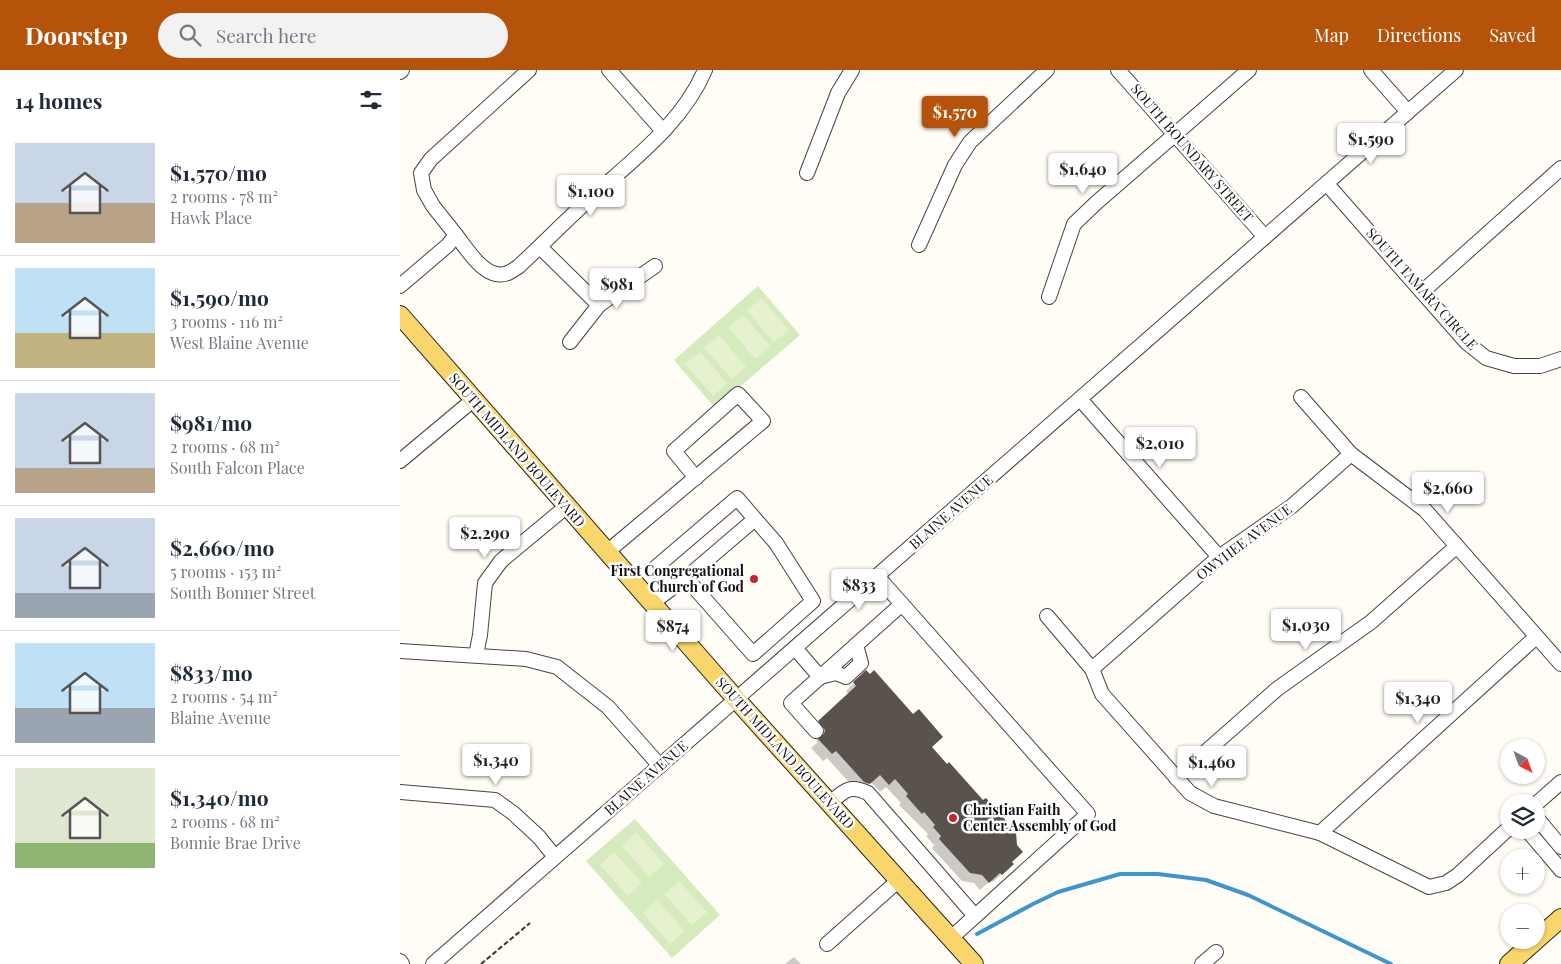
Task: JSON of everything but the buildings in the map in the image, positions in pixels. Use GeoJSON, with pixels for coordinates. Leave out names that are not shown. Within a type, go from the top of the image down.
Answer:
{"type":"FeatureCollection","features":[{"type":"Feature","properties":{"kind":"main road","name":"SOUTH MIDLAND BOULEVARD"},"geometry":{"type":"LineString","coordinates":[[400,315],[736,699],[974,964]]}},
{"type":"Feature","properties":{"kind":"main road"},"geometry":{"type":"LineString","coordinates":[[1509,964],[1561,918]]}},
{"type":"Feature","properties":{"kind":"street"},"geometry":{"type":"LineString","coordinates":[[529,70],[431,159],[421,173],[424,190],[432,206],[480,266],[492,273],[506,274],[518,267],[593,196],[647,149],[675,118],[700,83],[705,70]]}},
{"type":"Feature","properties":{"kind":"street"},"geometry":{"type":"LineString","coordinates":[[609,70],[663,131]]}},
{"type":"Feature","properties":{"kind":"street"},"geometry":{"type":"LineString","coordinates":[[807,173],[838,93],[852,70]]}},
{"type":"Feature","properties":{"kind":"street"},"geometry":{"type":"LineString","coordinates":[[919,245],[955,165],[970,142],[1047,70]]}},
{"type":"Feature","properties":{"kind":"street","name":"SOUTH BOUNDARY STREET"},"geometry":{"type":"LineString","coordinates":[[1118,70],[1265,237]]}},
{"type":"Feature","properties":{"kind":"street"},"geometry":{"type":"LineString","coordinates":[[1049,297],[1074,224],[1249,70]]}},
{"type":"Feature","properties":{"kind":"street"},"geometry":{"type":"LineString","coordinates":[[1371,70],[1408,112]]}},
{"type":"Feature","properties":{"kind":"street","name":"BLAINE AVENUE"},"geometry":{"type":"LineString","coordinates":[[433,964],[1456,70]]}},
{"type":"Feature","properties":{"kind":"street"},"geometry":{"type":"LineString","coordinates":[[1422,292],[1561,168]]}},
{"type":"Feature","properties":{"kind":"street","name":"SOUTH TAMARA CIRCLE"},"geometry":{"type":"LineString","coordinates":[[1327,184],[1466,342],[1486,358],[1514,366],[1540,366],[1561,359]]}},
{"type":"Feature","properties":{"kind":"street"},"geometry":{"type":"LineString","coordinates":[[400,286],[448,245],[456,235]]}},
{"type":"Feature","properties":{"kind":"street"},"geometry":{"type":"LineString","coordinates":[[540,247],[599,305]]}},
{"type":"Feature","properties":{"kind":"street"},"geometry":{"type":"LineString","coordinates":[[570,342],[599,305],[655,266]]}},
{"type":"Feature","properties":{"kind":"street"},"geometry":{"type":"LineString","coordinates":[[607,552],[696,478],[763,421],[738,394],[674,451],[696,478]]}},
{"type":"Feature","properties":{"kind":"street"},"geometry":{"type":"LineString","coordinates":[[1301,396],[1351,454],[1426,510],[1561,664]]}},
{"type":"Feature","properties":{"kind":"street"},"geometry":{"type":"LineString","coordinates":[[1080,399],[1218,557]]}},
{"type":"Feature","properties":{"kind":"street"},"geometry":{"type":"LineString","coordinates":[[400,461],[473,400]]}},
{"type":"Feature","properties":{"kind":"street","name":"OWYHEE AVENUE"},"geometry":{"type":"LineString","coordinates":[[1092,669],[1218,557],[1292,506],[1351,454]]}},
{"type":"Feature","properties":{"kind":"street"},"geometry":{"type":"LineString","coordinates":[[672,588],[655,568],[737,498],[776,543],[814,601],[753,654],[686,578]]}},
{"type":"Feature","properties":{"kind":"street"},"geometry":{"type":"LineString","coordinates":[[476,655],[485,583],[501,561],[567,506]]}},
{"type":"Feature","properties":{"kind":"street"},"geometry":{"type":"LineString","coordinates":[[652,603],[686,578],[755,519]]}},
{"type":"Feature","properties":{"kind":"street"},"geometry":{"type":"LineString","coordinates":[[1176,778],[1277,689],[1371,622],[1457,546]]}},
{"type":"Feature","properties":{"kind":"street"},"geometry":{"type":"LineString","coordinates":[[878,576],[1088,814],[951,938]]}},
{"type":"Feature","properties":{"kind":"street"},"geometry":{"type":"LineString","coordinates":[[816,731],[791,703],[902,604]]}},
{"type":"Feature","properties":{"kind":"street"},"geometry":{"type":"LineString","coordinates":[[1047,616],[1092,669],[1102,694],[1190,793],[1214,806],[1320,833],[1429,887],[1446,883],[1458,875],[1500,836]]}},
{"type":"Feature","properties":{"kind":"street"},"geometry":{"type":"LineString","coordinates":[[1320,833],[1536,637]]}},
{"type":"Feature","properties":{"kind":"street"},"geometry":{"type":"LineString","coordinates":[[794,648],[820,677]]}},
{"type":"Feature","properties":{"kind":"street"},"geometry":{"type":"LineString","coordinates":[[400,651],[526,659],[558,667],[608,707],[660,766]]}},
{"type":"Feature","properties":{"kind":"street"},"geometry":{"type":"LineString","coordinates":[[1545,796],[1561,782]]}},
{"type":"Feature","properties":{"kind":"street"},"geometry":{"type":"LineString","coordinates":[[830,803],[849,789],[858,788],[868,793],[975,916]]}},
{"type":"Feature","properties":{"kind":"street"},"geometry":{"type":"LineString","coordinates":[[400,792],[495,800],[513,813],[538,837],[555,857]]}},
{"type":"Feature","properties":{"kind":"street"},"geometry":{"type":"LineString","coordinates":[[1545,828],[1561,847]]}},
{"type":"Feature","properties":{"kind":"street"},"geometry":{"type":"LineString","coordinates":[[1535,839],[1561,870]]}},
{"type":"Feature","properties":{"kind":"street"},"geometry":{"type":"LineString","coordinates":[[827,944],[899,880]]}},
{"type":"Feature","properties":{"kind":"street"},"geometry":{"type":"LineString","coordinates":[[1202,964],[1216,952]]}},
{"type":"Feature","properties":{"kind":"path"},"geometry":{"type":"LineString","coordinates":[[481,964],[530,924]]}},
{"type":"Feature","properties":{"kind":"green space"},"geometry":{"type":"Polygon","coordinates":[[[758,286],[800,335],[715,408],[674,360],[758,286]]]}},
{"type":"Feature","properties":{"kind":"green space"},"geometry":{"type":"Polygon","coordinates":[[[761,298],[789,330],[774,342],[747,311],[761,298]]]}},
{"type":"Feature","properties":{"kind":"green space"},"geometry":{"type":"Polygon","coordinates":[[[743,315],[770,346],[755,359],[728,327],[743,315]]]}},
{"type":"Feature","properties":{"kind":"green space"},"geometry":{"type":"Polygon","coordinates":[[[719,335],[746,367],[732,379],[704,348],[719,335]]]}},
{"type":"Feature","properties":{"kind":"green space"},"geometry":{"type":"Polygon","coordinates":[[[700,352],[727,383],[713,396],[685,364],[700,352]]]}},
{"type":"Feature","properties":{"kind":"green space"},"geometry":{"type":"Polygon","coordinates":[[[635,819],[720,915],[672,958],[586,861],[635,819]]]}},
{"type":"Feature","properties":{"kind":"green space"},"geometry":{"type":"Polygon","coordinates":[[[636,832],[664,864],[649,877],[622,846],[636,832]]]}},
{"type":"Feature","properties":{"kind":"green space"},"geometry":{"type":"Polygon","coordinates":[[[614,852],[642,883],[628,896],[600,865],[614,852]]]}},
{"type":"Feature","properties":{"kind":"green space"},"geometry":{"type":"Polygon","coordinates":[[[679,881],[707,912],[692,925],[664,894],[679,881]]]}},
{"type":"Feature","properties":{"kind":"green space"},"geometry":{"type":"Polygon","coordinates":[[[657,900],[685,931],[670,944],[643,913],[657,900]]]}},
{"type":"Feature","properties":{"kind":"waterway"},"geometry":{"type":"LineString","coordinates":[[977,934],[1058,892],[1120,874],[1158,874],[1206,880],[1248,895],[1391,964]]}},
{"type":"Feature","properties":{"kind":"place","name":"First Congregational Church of God"},"geometry":{"type":"Point","coordinates":[754,579]}},
{"type":"Feature","properties":{"kind":"place","name":"Christian Faith Center Assembly of God"},"geometry":{"type":"Point","coordinates":[953,818]}}]}
